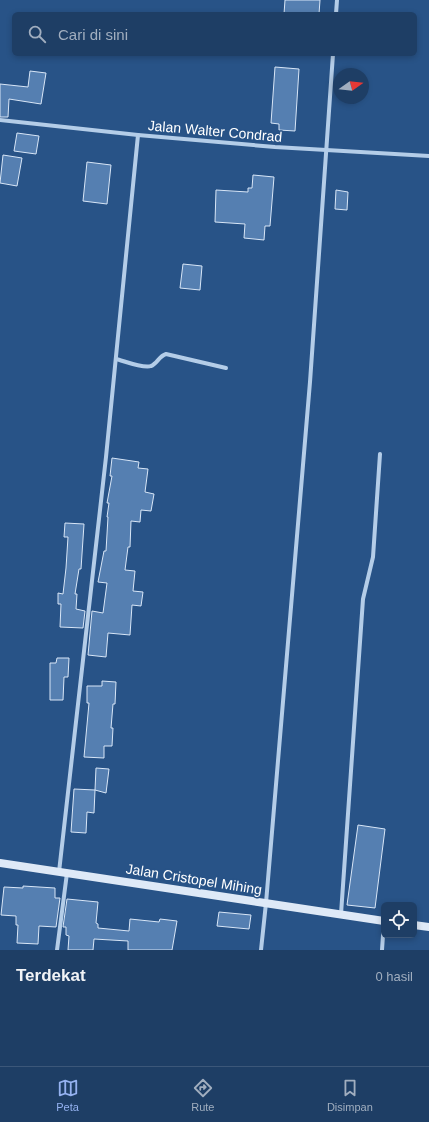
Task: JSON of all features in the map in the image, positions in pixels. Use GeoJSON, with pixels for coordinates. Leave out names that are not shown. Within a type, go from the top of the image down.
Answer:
{"type":"FeatureCollection","features":[{"type":"Feature","properties":{"kind":"street"},"geometry":{"type":"LineString","coordinates":[[336,12],[337,0]]}},
{"type":"Feature","properties":{"kind":"street"},"geometry":{"type":"LineString","coordinates":[[261,950],[310,382],[333,56]]}},
{"type":"Feature","properties":{"kind":"street","name":"Jalan Walter Condrad"},"geometry":{"type":"LineString","coordinates":[[0,120],[138,135],[326,150],[429,156]]}},
{"type":"Feature","properties":{"kind":"street"},"geometry":{"type":"LineString","coordinates":[[58,950],[63,872],[138,135]]}},
{"type":"Feature","properties":{"kind":"street"},"geometry":{"type":"LineString","coordinates":[[116,359],[142,367],[149,367],[166,354],[226,368]]}},
{"type":"Feature","properties":{"kind":"street"},"geometry":{"type":"LineString","coordinates":[[341,914],[363,599],[373,557],[380,454]]}},
{"type":"Feature","properties":{"kind":"street","name":"Jalan Cristopel Mihing"},"geometry":{"type":"LineString","coordinates":[[0,863],[381,921]]}},
{"type":"Feature","properties":{"kind":"street"},"geometry":{"type":"LineString","coordinates":[[417,925],[429,927]]}},
{"type":"Feature","properties":{"kind":"street"},"geometry":{"type":"LineString","coordinates":[[382,950],[383,938]]}},
{"type":"Feature","properties":{"kind":"building"},"geometry":{"type":"Polygon","coordinates":[[[285,0],[320,0],[319,12],[284,12],[285,0]]]}},
{"type":"Feature","properties":{"kind":"building"},"geometry":{"type":"Polygon","coordinates":[[[275,67],[299,69],[295,131],[279,130],[279,124],[271,123],[275,67]]]}},
{"type":"Feature","properties":{"kind":"building"},"geometry":{"type":"Polygon","coordinates":[[[30,71],[46,73],[41,104],[9,99],[8,117],[0,117],[0,84],[28,87],[30,71]]]}},
{"type":"Feature","properties":{"kind":"building"},"geometry":{"type":"Polygon","coordinates":[[[17,133],[39,136],[36,154],[14,151],[17,133]]]}},
{"type":"Feature","properties":{"kind":"building"},"geometry":{"type":"Polygon","coordinates":[[[3,155],[22,158],[17,186],[0,183],[3,155]]]}},
{"type":"Feature","properties":{"kind":"building"},"geometry":{"type":"Polygon","coordinates":[[[87,162],[111,165],[107,204],[83,201],[87,162]]]}},
{"type":"Feature","properties":{"kind":"building"},"geometry":{"type":"Polygon","coordinates":[[[253,175],[274,177],[270,226],[265,226],[264,240],[244,238],[245,224],[215,222],[216,190],[248,192],[248,188],[252,188],[253,175]]]}},
{"type":"Feature","properties":{"kind":"building"},"geometry":{"type":"Polygon","coordinates":[[[336,190],[348,192],[347,210],[335,209],[336,190]]]}},
{"type":"Feature","properties":{"kind":"building"},"geometry":{"type":"Polygon","coordinates":[[[183,264],[202,266],[200,290],[180,288],[183,264]]]}},
{"type":"Feature","properties":{"kind":"building"},"geometry":{"type":"Polygon","coordinates":[[[112,458],[139,462],[138,468],[148,469],[145,492],[154,494],[151,511],[141,510],[140,522],[131,521],[130,547],[128,547],[125,570],[135,571],[133,591],[143,592],[141,606],[132,605],[130,635],[108,633],[106,657],[88,655],[92,611],[103,613],[107,583],[98,582],[104,551],[106,551],[109,503],[107,503],[112,476],[110,476],[112,458]]]}},
{"type":"Feature","properties":{"kind":"building"},"geometry":{"type":"Polygon","coordinates":[[[65,523],[84,524],[81,569],[79,569],[75,594],[77,594],[76,609],[85,611],[83,628],[60,627],[61,604],[58,604],[58,593],[63,594],[68,537],[64,537],[65,523]]]}},
{"type":"Feature","properties":{"kind":"building"},"geometry":{"type":"Polygon","coordinates":[[[57,658],[69,658],[68,677],[64,677],[63,700],[50,700],[50,663],[56,663],[57,658]]]}},
{"type":"Feature","properties":{"kind":"building"},"geometry":{"type":"Polygon","coordinates":[[[102,681],[116,682],[115,704],[113,704],[111,728],[113,728],[112,746],[104,746],[104,758],[84,757],[89,703],[87,703],[87,686],[102,686],[102,681]]]}},
{"type":"Feature","properties":{"kind":"building"},"geometry":{"type":"Polygon","coordinates":[[[96,768],[109,769],[106,793],[95,790],[96,768]]]}},
{"type":"Feature","properties":{"kind":"building"},"geometry":{"type":"Polygon","coordinates":[[[74,789],[95,790],[94,813],[87,812],[86,833],[71,832],[74,789]]]}},
{"type":"Feature","properties":{"kind":"building"},"geometry":{"type":"Polygon","coordinates":[[[358,825],[385,829],[375,908],[347,905],[358,825]]]}},
{"type":"Feature","properties":{"kind":"building"},"geometry":{"type":"Polygon","coordinates":[[[23,886],[55,888],[55,898],[60,898],[56,927],[39,926],[38,944],[17,943],[18,925],[16,925],[16,916],[1,915],[4,887],[23,888],[23,886]]]}},
{"type":"Feature","properties":{"kind":"building"},"geometry":{"type":"Polygon","coordinates":[[[67,899],[98,902],[96,923],[98,924],[98,928],[129,931],[130,919],[159,922],[160,919],[177,921],[172,950],[128,950],[128,941],[94,939],[93,950],[68,950],[69,936],[66,935],[66,927],[63,927],[67,899]]]}},
{"type":"Feature","properties":{"kind":"building"},"geometry":{"type":"Polygon","coordinates":[[[219,912],[251,915],[249,929],[217,926],[219,912]]]}}]}
